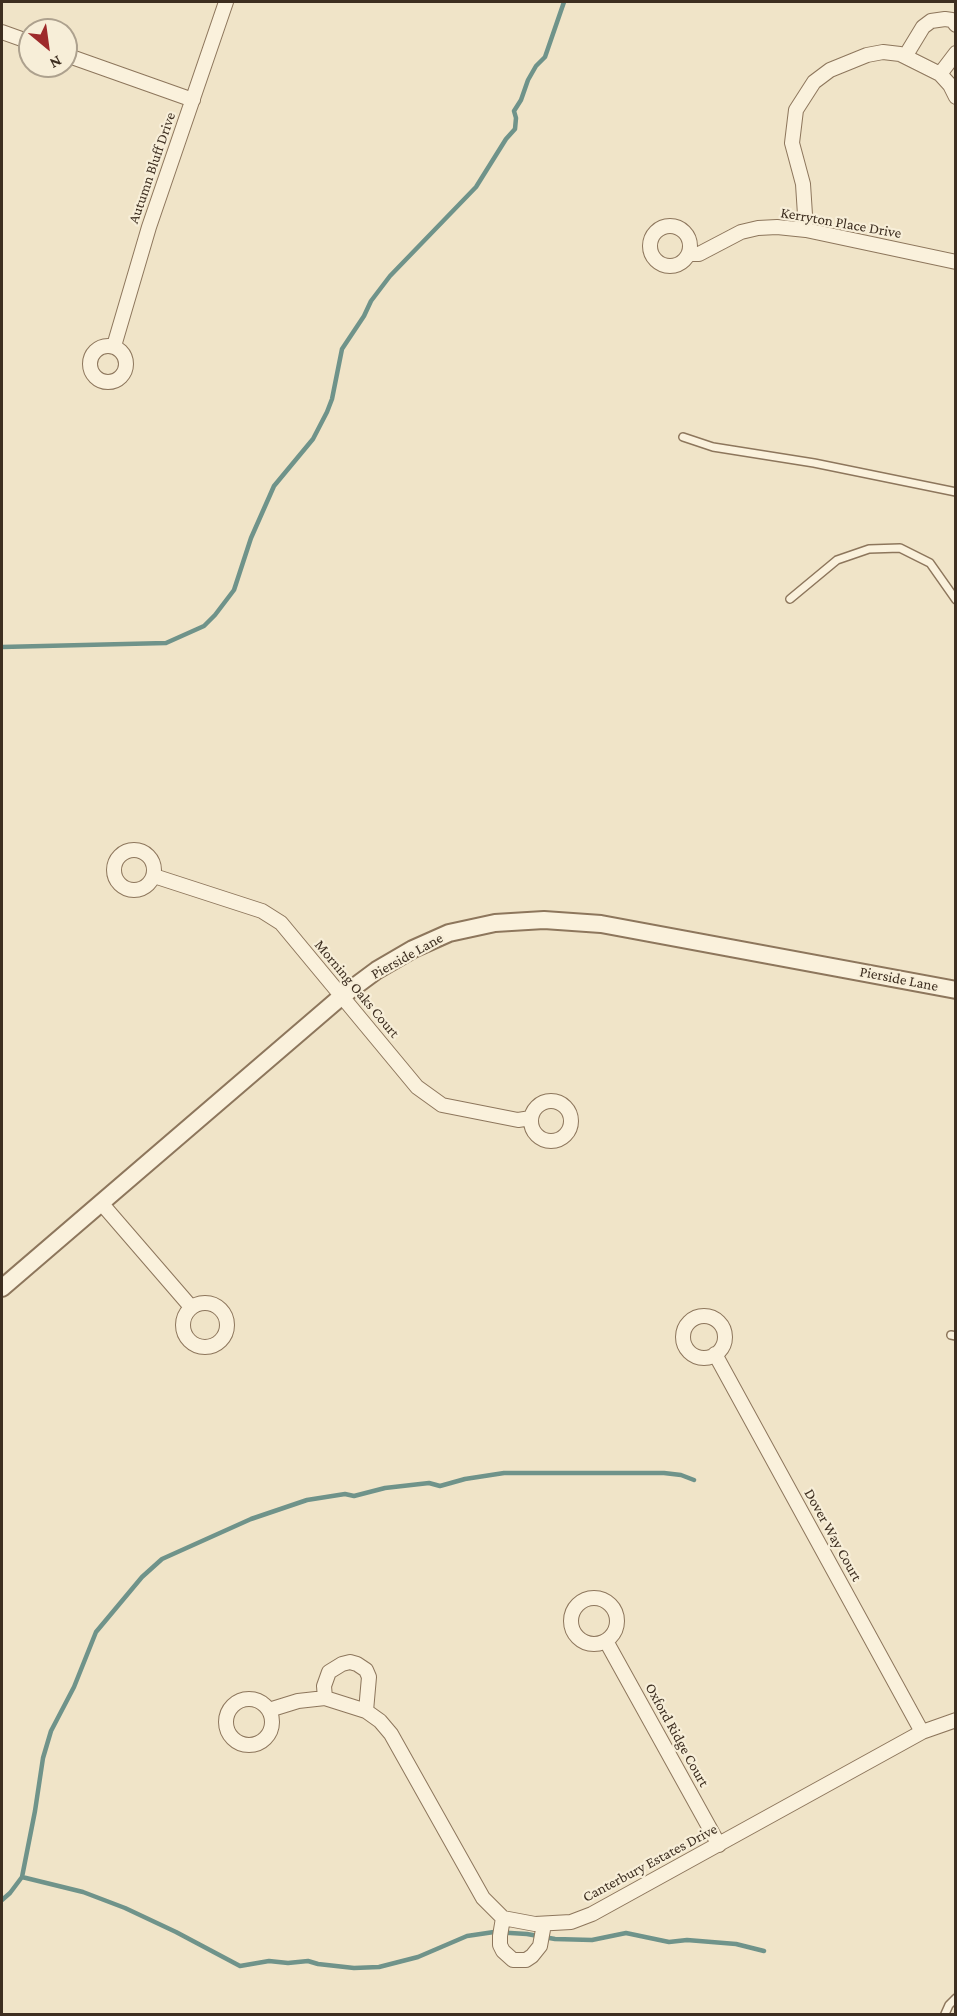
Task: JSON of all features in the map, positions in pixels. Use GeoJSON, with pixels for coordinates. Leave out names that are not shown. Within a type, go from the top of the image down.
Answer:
{"type":"FeatureCollection","features":[{"type":"Feature","properties":{"kind":"street","name":"Autumn Bluff Drive"},"geometry":{"type":"LineString","coordinates":[[114,346],[148,227],[226,2]]}},
{"type":"Feature","properties":{"kind":"street"},"geometry":{"type":"LineString","coordinates":[[906,55],[923,27],[931,21],[954,20]]}},
{"type":"Feature","properties":{"kind":"street"},"geometry":{"type":"LineString","coordinates":[[2,32],[18,38]]}},
{"type":"Feature","properties":{"kind":"street"},"geometry":{"type":"LineString","coordinates":[[806,230],[803,184],[792,143],[796,110],[814,82],[830,70],[867,55],[883,52],[906,55],[940,74],[950,85],[956,97]]}},
{"type":"Feature","properties":{"kind":"street"},"geometry":{"type":"LineString","coordinates":[[940,74],[956,53]]}},
{"type":"Feature","properties":{"kind":"street"},"geometry":{"type":"LineString","coordinates":[[78,59],[193,100]]}},
{"type":"Feature","properties":{"kind":"street","name":"Kerryton Place Drive"},"geometry":{"type":"LineString","coordinates":[[690,254],[699,254],[741,232],[758,228],[806,230],[956,262]]}},
{"type":"Feature","properties":{"kind":"street","name":"Morning Oaks Court"},"geometry":{"type":"LineString","coordinates":[[154,876],[262,911],[281,923],[417,1087],[431,1098],[442,1105],[518,1120],[531,1118]]}},
{"type":"Feature","properties":{"kind":"street","name":"Pierside Lane"},"geometry":{"type":"LineString","coordinates":[[2,1288],[342,996],[378,970],[413,949],[449,933],[495,923],[544,920],[601,924],[956,990]]}},
{"type":"Feature","properties":{"kind":"street"},"geometry":{"type":"LineString","coordinates":[[102,1204],[191,1307]]}},
{"type":"Feature","properties":{"kind":"street","name":"Dover Way Court"},"geometry":{"type":"LineString","coordinates":[[715,1354],[922,1732]]}},
{"type":"Feature","properties":{"kind":"street","name":"Oxford Ridge Court"},"geometry":{"type":"LineString","coordinates":[[606,1641],[719,1845]]}},
{"type":"Feature","properties":{"kind":"street"},"geometry":{"type":"LineString","coordinates":[[325,1698],[324,1686],[329,1672],[342,1664],[350,1662],[357,1664],[366,1670],[369,1677],[366,1711]]}},
{"type":"Feature","properties":{"kind":"street"},"geometry":{"type":"LineString","coordinates":[[269,1710],[298,1701],[325,1698],[366,1711],[380,1721],[391,1734],[474,1884],[493,1910],[503,1918],[500,1936],[503,1951],[513,1960],[526,1960],[540,1946],[544,1924]]}},
{"type":"Feature","properties":{"kind":"street","name":"Canterbury Estates Drive"},"geometry":{"type":"LineString","coordinates":[[503,1918],[544,1924],[571,1922],[592,1914],[922,1732],[949,1720],[956,1720]]}},
{"type":"Feature","properties":{"kind":"lane"},"geometry":{"type":"LineString","coordinates":[[683,437],[713,447],[814,463],[956,492]]}},
{"type":"Feature","properties":{"kind":"lane"},"geometry":{"type":"LineString","coordinates":[[790,599],[837,560],[869,549],[900,548],[930,562],[956,600]]}},
{"type":"Feature","properties":{"kind":"lane"},"geometry":{"type":"LineString","coordinates":[[945,2014],[949,2005],[956,1998]]}},
{"type":"Feature","properties":{"kind":"waterway"},"geometry":{"type":"LineString","coordinates":[[2,647],[166,643],[204,626],[215,615],[234,590],[251,538],[274,486],[313,439],[327,412],[332,399],[342,349],[371,301],[390,276],[476,187],[506,139],[515,129],[514,111],[536,66],[545,57],[564,2]]}},
{"type":"Feature","properties":{"kind":"waterway"},"geometry":{"type":"LineString","coordinates":[[2,1900],[22,1877],[43,1758],[51,1731],[74,1687],[96,1632],[142,1577],[162,1559],[251,1519],[307,1500],[345,1494],[354,1496],[385,1488],[429,1483],[440,1486],[465,1479],[504,1473],[664,1473],[681,1475],[694,1480]]}},
{"type":"Feature","properties":{"kind":"waterway"},"geometry":{"type":"LineString","coordinates":[[22,1877],[83,1892],[125,1908],[240,1966],[269,1961],[288,1963],[308,1961],[354,1968],[379,1967],[418,1957],[467,1936],[494,1932],[555,1939],[592,1940],[626,1933],[669,1942],[687,1940],[736,1944],[764,1951]]}}]}
